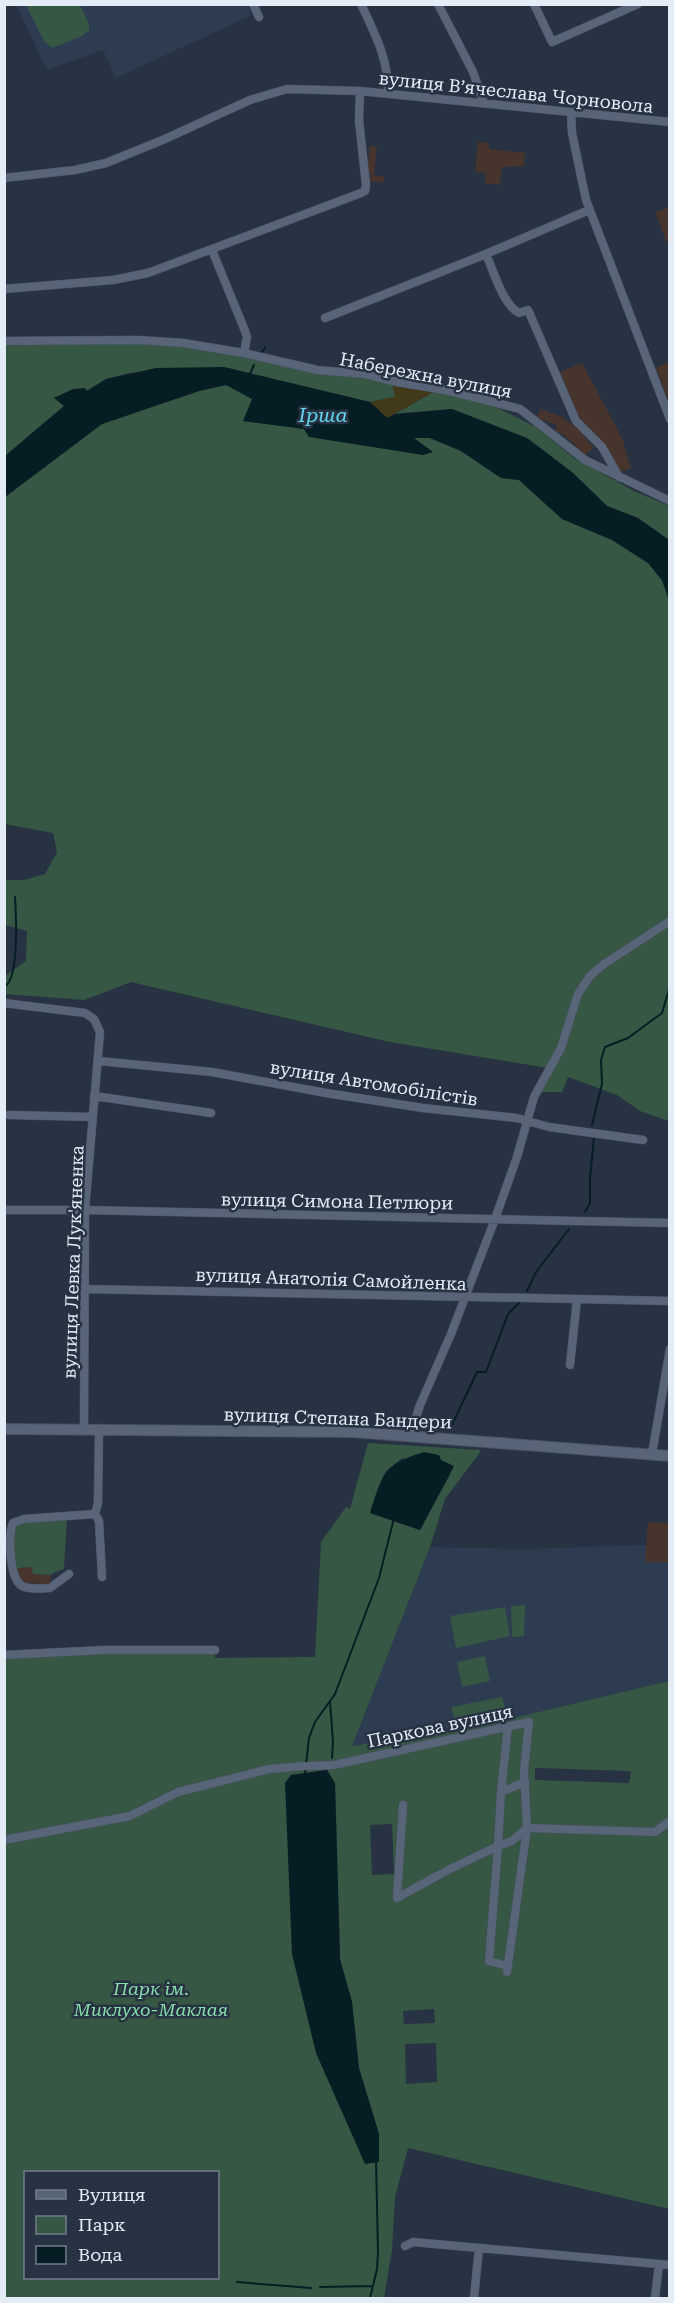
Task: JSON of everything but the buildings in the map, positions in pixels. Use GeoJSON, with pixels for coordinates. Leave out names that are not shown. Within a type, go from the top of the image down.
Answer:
{"type":"FeatureCollection","features":[{"type":"Feature","properties":{"kind":"street"},"geometry":{"type":"LineString","coordinates":[[253,4],[259,17]]}},
{"type":"Feature","properties":{"kind":"street"},"geometry":{"type":"LineString","coordinates":[[361,4],[386,63],[388,94]]}},
{"type":"Feature","properties":{"kind":"street"},"geometry":{"type":"LineString","coordinates":[[438,4],[473,72],[484,103]]}},
{"type":"Feature","properties":{"kind":"street"},"geometry":{"type":"LineString","coordinates":[[534,4],[552,42],[638,4]]}},
{"type":"Feature","properties":{"kind":"street","name":"вулиця Вʼячеслава Чорновола"},"geometry":{"type":"LineString","coordinates":[[4,178],[75,170],[106,163],[165,139],[235,106],[273,92],[300,89],[360,91],[669,122]]}},
{"type":"Feature","properties":{"kind":"street","name":"вулиця Вʼячеслава Чорновола"},"geometry":{"type":"LineString","coordinates":[[212,250],[365,191],[359,120],[360,91]]}},
{"type":"Feature","properties":{"kind":"street"},"geometry":{"type":"LineString","coordinates":[[571,113],[577,160],[589,210],[669,419]]}},
{"type":"Feature","properties":{"kind":"street"},"geometry":{"type":"LineString","coordinates":[[325,318],[589,210]]}},
{"type":"Feature","properties":{"kind":"street"},"geometry":{"type":"LineString","coordinates":[[4,289],[131,277],[212,250],[247,337],[244,353]]}},
{"type":"Feature","properties":{"kind":"street"},"geometry":{"type":"LineString","coordinates":[[486,254],[501,290],[513,310],[519,313],[528,310],[576,421],[602,447],[619,477]]}},
{"type":"Feature","properties":{"kind":"street","name":"Набережна вулиця"},"geometry":{"type":"LineString","coordinates":[[4,341],[138,340],[183,344],[244,353],[317,370],[365,374],[445,390],[520,409],[585,460],[669,501]]}},
{"type":"Feature","properties":{"kind":"street"},"geometry":{"type":"LineString","coordinates":[[410,1436],[420,1405],[451,1334],[495,1219],[517,1157],[534,1097],[561,1048],[573,1004],[585,982],[613,958],[669,921]]}},
{"type":"Feature","properties":{"kind":"street","name":"вулиця Левка Лук'яненка"},"geometry":{"type":"LineString","coordinates":[[4,1003],[85,1013],[94,1019],[100,1032],[85,1210],[84,1429]]}},
{"type":"Feature","properties":{"kind":"street","name":"вулиця Автомобілістів"},"geometry":{"type":"LineString","coordinates":[[99,1060],[212,1072],[326,1093],[643,1140]]}},
{"type":"Feature","properties":{"kind":"street"},"geometry":{"type":"LineString","coordinates":[[94,1096],[211,1113]]}},
{"type":"Feature","properties":{"kind":"street"},"geometry":{"type":"LineString","coordinates":[[9,1115],[93,1117]]}},
{"type":"Feature","properties":{"kind":"street","name":"вулиця Симона Петлюри"},"geometry":{"type":"LineString","coordinates":[[4,1210],[669,1223]]}},
{"type":"Feature","properties":{"kind":"street","name":"вулиця Анатолія Самойленка"},"geometry":{"type":"LineString","coordinates":[[84,1289],[669,1301]]}},
{"type":"Feature","properties":{"kind":"street"},"geometry":{"type":"LineString","coordinates":[[570,1365],[577,1299]]}},
{"type":"Feature","properties":{"kind":"street"},"geometry":{"type":"LineString","coordinates":[[652,1454],[669,1349]]}},
{"type":"Feature","properties":{"kind":"street","name":"вулиця Степана Бандери"},"geometry":{"type":"LineString","coordinates":[[4,1429],[332,1431],[669,1456]]}},
{"type":"Feature","properties":{"kind":"street"},"geometry":{"type":"LineString","coordinates":[[99,1429],[98,1503],[95,1514],[99,1521],[102,1577]]}},
{"type":"Feature","properties":{"kind":"street"},"geometry":{"type":"LineString","coordinates":[[69,1574],[50,1588],[23,1587],[14,1577],[12,1525],[24,1519],[95,1514]]}},
{"type":"Feature","properties":{"kind":"street"},"geometry":{"type":"LineString","coordinates":[[4,1655],[104,1650],[215,1650]]}},
{"type":"Feature","properties":{"kind":"street","name":"Паркова вулиця"},"geometry":{"type":"LineString","coordinates":[[4,1840],[130,1816],[178,1792],[269,1769],[334,1765],[530,1722],[525,1782]]}},
{"type":"Feature","properties":{"kind":"street"},"geometry":{"type":"LineString","coordinates":[[501,1792],[525,1782],[527,1828],[508,1969],[489,1961],[501,1792],[508,1726]]}},
{"type":"Feature","properties":{"kind":"street"},"geometry":{"type":"LineString","coordinates":[[403,1805],[397,1898],[448,1870],[512,1841],[527,1828],[655,1832],[669,1821]]}},
{"type":"Feature","properties":{"kind":"street"},"geometry":{"type":"LineString","coordinates":[[405,2246],[413,2242],[669,2265]]}},
{"type":"Feature","properties":{"kind":"street"},"geometry":{"type":"LineString","coordinates":[[474,2298],[479,2248]]}},
{"type":"Feature","properties":{"kind":"street"},"geometry":{"type":"LineString","coordinates":[[655,2298],[659,2264]]}},
{"type":"Feature","properties":{"kind":"shaded area"},"geometry":{"type":"Polygon","coordinates":[[[247,4],[252,15],[116,78],[103,50],[47,70],[16,5],[247,4]]]}},
{"type":"Feature","properties":{"kind":"shaded area"},"geometry":{"type":"Polygon","coordinates":[[[478,142],[489,143],[489,149],[525,153],[524,166],[502,167],[500,185],[485,183],[486,173],[475,172],[478,142]]]}},
{"type":"Feature","properties":{"kind":"shaded area"},"geometry":{"type":"Polygon","coordinates":[[[370,146],[377,147],[374,175],[384,177],[383,183],[370,181],[371,174],[367,173],[370,146]]]}},
{"type":"Feature","properties":{"kind":"shaded area"},"geometry":{"type":"Polygon","coordinates":[[[670,208],[669,248],[655,212],[670,208]]]}},
{"type":"Feature","properties":{"kind":"shaded area"},"geometry":{"type":"Polygon","coordinates":[[[669,361],[669,402],[656,368],[669,361]]]}},
{"type":"Feature","properties":{"kind":"shaded area"},"geometry":{"type":"Polygon","coordinates":[[[582,363],[622,438],[631,468],[620,472],[610,452],[580,420],[560,372],[582,363]]]}},
{"type":"Feature","properties":{"kind":"shaded area"},"geometry":{"type":"Polygon","coordinates":[[[540,409],[562,417],[579,430],[594,448],[585,455],[564,435],[555,431],[557,425],[537,418],[540,409]]]}},
{"type":"Feature","properties":{"kind":"shaded area"},"geometry":{"type":"Polygon","coordinates":[[[648,1523],[669,1523],[669,1562],[645,1561],[648,1523]]]}},
{"type":"Feature","properties":{"kind":"shaded area"},"geometry":{"type":"Polygon","coordinates":[[[646,1545],[645,1562],[669,1562],[669,1681],[475,1727],[352,1746],[430,1547],[526,1549],[646,1545]]]}},
{"type":"Feature","properties":{"kind":"shaded area"},"geometry":{"type":"Polygon","coordinates":[[[32,1567],[33,1574],[51,1575],[50,1584],[23,1583],[16,1568],[32,1567]]]}},
{"type":"Feature","properties":{"kind":"green space"},"geometry":{"type":"Polygon","coordinates":[[[26,5],[80,5],[89,24],[89,31],[52,48],[44,41],[26,5]]]}},
{"type":"Feature","properties":{"kind":"green space"},"geometry":{"type":"Polygon","coordinates":[[[5,342],[158,344],[242,355],[392,382],[395,397],[370,402],[224,367],[129,373],[106,379],[86,391],[54,397],[64,406],[5,456],[5,342]]]}},
{"type":"Feature","properties":{"kind":"green space"},"geometry":{"type":"Polygon","coordinates":[[[226,385],[253,399],[243,421],[289,426],[423,455],[413,438],[430,438],[461,451],[501,478],[519,480],[562,519],[612,540],[648,563],[662,580],[670,601],[669,1121],[640,1111],[617,1095],[568,1077],[562,1092],[538,1092],[548,1068],[390,1042],[131,982],[84,1000],[5,994],[5,976],[26,961],[27,931],[5,925],[4,876],[7,880],[24,880],[45,874],[57,852],[53,833],[5,824],[5,497],[102,424],[199,391],[226,385]]]}},
{"type":"Feature","properties":{"kind":"green space"},"geometry":{"type":"Polygon","coordinates":[[[435,391],[486,402],[536,427],[574,458],[634,491],[669,506],[669,540],[638,518],[607,506],[573,473],[527,438],[452,409],[395,414],[435,391]]]}},
{"type":"Feature","properties":{"kind":"green space","name":"Парк ім. Миклухо-Маклая"},"geometry":{"type":"Polygon","coordinates":[[[368,1443],[481,1450],[445,1499],[430,1547],[352,1746],[475,1727],[669,1681],[669,2209],[408,2148],[395,2197],[392,2250],[384,2298],[5,2298],[5,1655],[215,1650],[215,1658],[315,1657],[321,1542],[346,1507],[350,1509],[368,1443]],[[402,1458],[385,1472],[370,1513],[420,1530],[450,1475],[402,1458]],[[535,1768],[535,1780],[629,1783],[631,1772],[535,1768]],[[327,1770],[291,1775],[292,1954],[379,2134],[359,2068],[352,2002],[340,1959],[335,1784],[327,1770]],[[392,1824],[370,1825],[372,1875],[394,1874],[392,1824]],[[434,2009],[403,2011],[404,2024],[435,2023],[434,2009]],[[436,2043],[405,2044],[406,2084],[437,2082],[436,2043]]]}},
{"type":"Feature","properties":{"kind":"green space"},"geometry":{"type":"Polygon","coordinates":[[[67,1518],[64,1569],[51,1575],[33,1574],[31,1567],[16,1568],[13,1536],[17,1525],[21,1522],[67,1518]]]}},
{"type":"Feature","properties":{"kind":"green space"},"geometry":{"type":"Polygon","coordinates":[[[525,1605],[524,1636],[512,1637],[511,1606],[525,1605]]]}},
{"type":"Feature","properties":{"kind":"green space"},"geometry":{"type":"Polygon","coordinates":[[[505,1607],[510,1636],[456,1648],[450,1616],[505,1607]]]}},
{"type":"Feature","properties":{"kind":"green space"},"geometry":{"type":"Polygon","coordinates":[[[485,1656],[490,1681],[462,1687],[457,1662],[485,1656]]]}},
{"type":"Feature","properties":{"kind":"green space"},"geometry":{"type":"Polygon","coordinates":[[[502,1697],[506,1711],[455,1722],[451,1707],[502,1697]]]}},
{"type":"Feature","properties":{"kind":"sand"},"geometry":{"type":"Polygon","coordinates":[[[392,382],[435,391],[387,418],[370,402],[395,397],[392,382]]]}},
{"type":"Feature","properties":{"kind":"water","name":"Ірша"},"geometry":{"type":"Polygon","coordinates":[[[224,367],[370,402],[387,418],[395,414],[452,409],[527,438],[573,473],[607,506],[638,518],[669,540],[669,601],[662,580],[648,563],[612,540],[562,519],[519,480],[501,478],[461,451],[430,438],[414,438],[433,452],[423,455],[309,437],[304,429],[243,421],[252,399],[226,385],[199,391],[102,424],[5,497],[5,456],[64,406],[54,398],[73,389],[85,388],[87,391],[106,379],[156,368],[224,367]]]}},
{"type":"Feature","properties":{"kind":"water"},"geometry":{"type":"Polygon","coordinates":[[[424,1452],[439,1455],[441,1460],[454,1466],[420,1530],[370,1513],[386,1473],[400,1462],[424,1452]]]}},
{"type":"Feature","properties":{"kind":"water"},"geometry":{"type":"Polygon","coordinates":[[[327,1770],[335,1783],[340,1959],[352,2002],[359,2068],[379,2134],[379,2162],[365,2164],[316,2053],[292,1954],[285,1783],[291,1775],[327,1770]]]}},
{"type":"Feature","properties":{"kind":"waterway"},"geometry":{"type":"LineString","coordinates":[[262,352],[265,348]]}},
{"type":"Feature","properties":{"kind":"waterway"},"geometry":{"type":"LineString","coordinates":[[249,376],[254,365]]}},
{"type":"Feature","properties":{"kind":"waterway"},"geometry":{"type":"LineString","coordinates":[[4,987],[9,982],[15,960],[15,897]]}},
{"type":"Feature","properties":{"kind":"waterway"},"geometry":{"type":"LineString","coordinates":[[592,1125],[602,1084],[601,1060],[605,1047],[628,1038],[662,1013],[670,986]]}},
{"type":"Feature","properties":{"kind":"waterway"},"geometry":{"type":"LineString","coordinates":[[585,1212],[590,1203],[594,1137]]}},
{"type":"Feature","properties":{"kind":"waterway"},"geometry":{"type":"LineString","coordinates":[[527,1291],[536,1272],[569,1229]]}},
{"type":"Feature","properties":{"kind":"waterway"},"geometry":{"type":"LineString","coordinates":[[450,1429],[477,1372],[486,1372],[508,1314],[519,1303]]}},
{"type":"Feature","properties":{"kind":"waterway"},"geometry":{"type":"LineString","coordinates":[[305,1773],[309,1738],[315,1722],[335,1694],[379,1578],[394,1518]]}},
{"type":"Feature","properties":{"kind":"waterway"},"geometry":{"type":"LineString","coordinates":[[330,1701],[332,1758]]}},
{"type":"Feature","properties":{"kind":"waterway"},"geometry":{"type":"LineString","coordinates":[[370,2298],[377,2269],[378,2252],[376,2161]]}},
{"type":"Feature","properties":{"kind":"waterway"},"geometry":{"type":"LineString","coordinates":[[237,2282],[311,2288]]}},
{"type":"Feature","properties":{"kind":"waterway"},"geometry":{"type":"LineString","coordinates":[[320,2287],[373,2286]]}}]}
